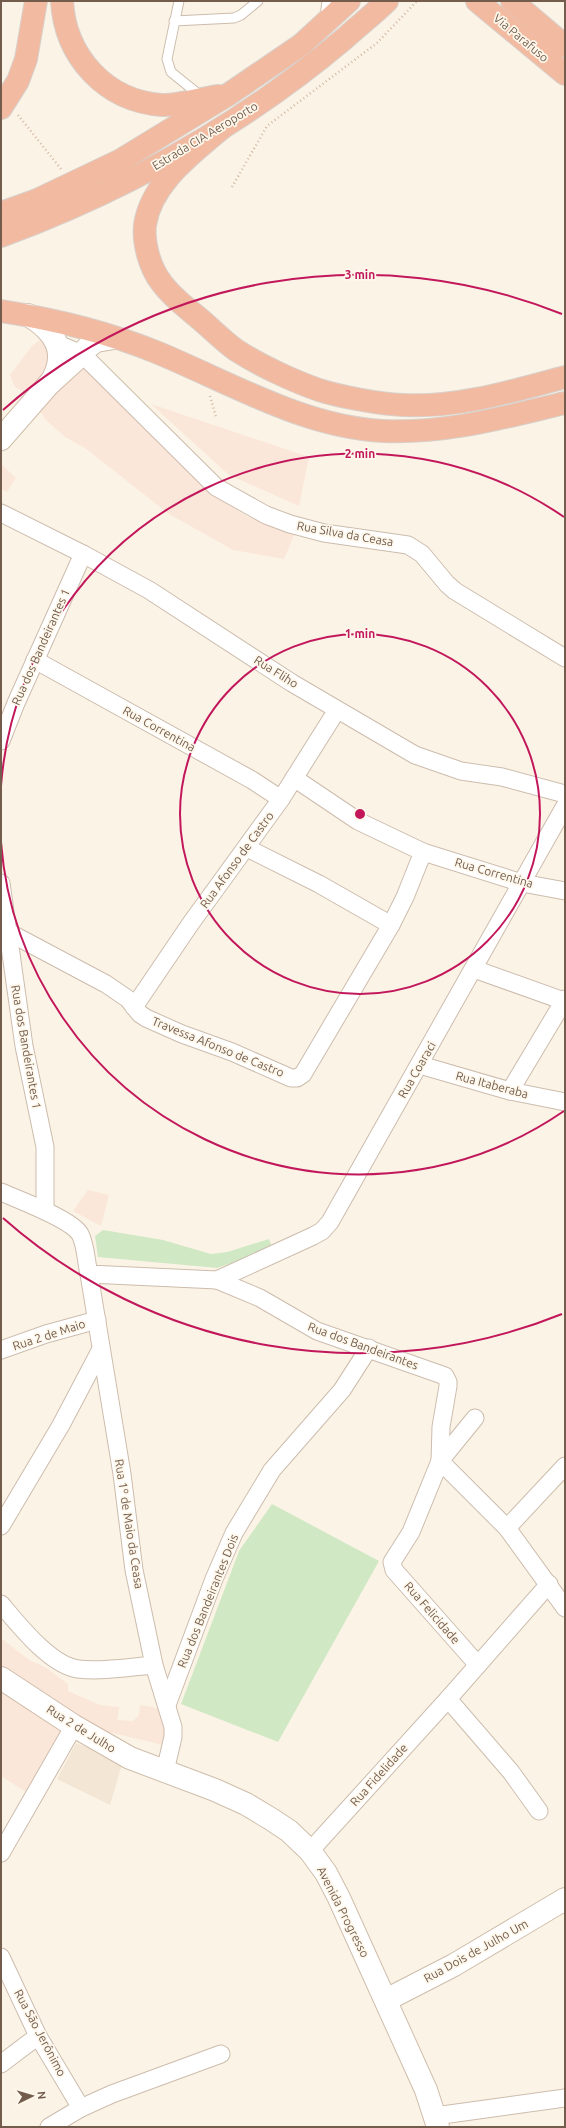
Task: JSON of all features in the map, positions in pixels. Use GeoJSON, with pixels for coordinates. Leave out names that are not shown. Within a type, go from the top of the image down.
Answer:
{"type":"FeatureCollection","features":[{"type":"Feature","properties":{"kind":"highway"},"geometry":{"type":"LineString","coordinates":[[1,108],[18,81],[26,59],[36,1]]}},
{"type":"Feature","properties":{"kind":"highway"},"geometry":{"type":"LineString","coordinates":[[62,1],[63,20],[72,46],[91,73],[114,90],[139,102],[164,105],[229,94]]}},
{"type":"Feature","properties":{"kind":"highway","name":"Estrada CIA Aeroporto"},"geometry":{"type":"LineString","coordinates":[[1,213],[37,200],[121,160],[229,94],[301,45],[349,1]]}},
{"type":"Feature","properties":{"kind":"highway","name":"Estrada CIA Aeroporto"},"geometry":{"type":"LineString","coordinates":[[1,236],[41,221],[137,177],[222,128],[302,74],[387,1]]}},
{"type":"Feature","properties":{"kind":"highway","name":"Via Parafuso"},"geometry":{"type":"LineString","coordinates":[[512,1],[565,46]]}},
{"type":"Feature","properties":{"kind":"highway","name":"Via Parafuso"},"geometry":{"type":"LineString","coordinates":[[483,6],[565,74]]}},
{"type":"Feature","properties":{"kind":"highway"},"geometry":{"type":"LineString","coordinates":[[222,128],[185,161],[167,180],[153,200],[145,226],[146,244],[152,266],[161,282],[178,301],[236,350],[319,390],[403,405],[445,403],[512,391],[565,377]]}},
{"type":"Feature","properties":{"kind":"highway"},"geometry":{"type":"LineString","coordinates":[[1,311],[28,315],[114,338],[154,351],[278,405],[331,423],[353,427],[382,431],[426,431],[475,424],[565,403]]}},
{"type":"Feature","properties":{"kind":"main road"},"geometry":{"type":"LineString","coordinates":[[1,439],[49,384],[58,371],[60,358],[58,344],[47,330],[28,315]]}},
{"type":"Feature","properties":{"kind":"main road"},"geometry":{"type":"LineString","coordinates":[[49,384],[96,341],[114,338]]}},
{"type":"Feature","properties":{"kind":"main road","name":"Rua 2 de Julho"},"geometry":{"type":"LineString","coordinates":[[1,1678],[74,1726],[130,1758],[165,1771]]}},
{"type":"Feature","properties":{"kind":"main road","name":"Avenida Progresso"},"geometry":{"type":"LineString","coordinates":[[165,1771],[246,1804],[289,1831],[310,1851],[326,1873],[386,2000],[437,2121]]}},
{"type":"Feature","properties":{"kind":"main road","name":"Rua Dois de Julho Um"},"geometry":{"type":"LineString","coordinates":[[386,2000],[454,1965],[565,1899]]}},
{"type":"Feature","properties":{"kind":"street","name":"Rua Silva da Ceasa"},"geometry":{"type":"LineString","coordinates":[[58,344],[82,354],[216,487],[266,515],[290,524],[324,533],[408,545],[422,554],[447,584],[455,591],[565,658]]}},
{"type":"Feature","properties":{"kind":"street","name":"Rua Fliho"},"geometry":{"type":"LineString","coordinates":[[1,514],[83,554],[149,590],[394,745],[438,765],[461,771],[502,777],[565,794]]}},
{"type":"Feature","properties":{"kind":"street","name":"Rua dos Bandeirantes 1"},"geometry":{"type":"LineString","coordinates":[[1,742],[35,660],[83,554]]}},
{"type":"Feature","properties":{"kind":"street","name":"Rua Correntina"},"geometry":{"type":"LineString","coordinates":[[35,660],[252,780],[281,800]]}},
{"type":"Feature","properties":{"kind":"street","name":"Rua Afonso de Castro"},"geometry":{"type":"LineString","coordinates":[[134,1007],[191,923],[281,800],[337,710]]}},
{"type":"Feature","properties":{"kind":"street"},"geometry":{"type":"LineString","coordinates":[[294,778],[313,793],[358,821],[423,852]]}},
{"type":"Feature","properties":{"kind":"street","name":"Rua Coaraci"},"geometry":{"type":"LineString","coordinates":[[217,1280],[322,1231],[330,1222],[565,806]]}},
{"type":"Feature","properties":{"kind":"street"},"geometry":{"type":"LineString","coordinates":[[247,848],[319,884],[391,925]]}},
{"type":"Feature","properties":{"kind":"street","name":"Rua Correntina"},"geometry":{"type":"LineString","coordinates":[[423,852],[522,883],[565,890]]}},
{"type":"Feature","properties":{"kind":"street","name":"Travessa Afonso de Castro"},"geometry":{"type":"LineString","coordinates":[[8,932],[106,984],[118,992],[146,1018],[182,1034],[232,1052],[291,1078],[297,1078],[303,1074],[391,925],[405,897],[423,852]]}},
{"type":"Feature","properties":{"kind":"street","name":"Rua dos Bandeirantes 1"},"geometry":{"type":"LineString","coordinates":[[1,883],[24,1046],[45,1147],[45,1211]]}},
{"type":"Feature","properties":{"kind":"street"},"geometry":{"type":"LineString","coordinates":[[474,969],[564,1000],[510,1091]]}},
{"type":"Feature","properties":{"kind":"street","name":"Rua Itaberaba"},"geometry":{"type":"LineString","coordinates":[[420,1064],[510,1091],[565,1102]]}},
{"type":"Feature","properties":{"kind":"street"},"geometry":{"type":"LineString","coordinates":[[1,1192],[45,1211],[71,1226],[80,1235],[89,1274]]}},
{"type":"Feature","properties":{"kind":"street","name":"Rua dos Bandeirantes"},"geometry":{"type":"LineString","coordinates":[[89,1274],[217,1280],[260,1298],[317,1331],[442,1374],[448,1382],[441,1427],[440,1461]]}},
{"type":"Feature","properties":{"kind":"street","name":"Rua 1º de Maio da Ceasa"},"geometry":{"type":"LineString","coordinates":[[89,1274],[97,1320],[100,1351],[122,1474],[134,1570],[154,1665],[173,1727],[173,1737],[165,1771]]}},
{"type":"Feature","properties":{"kind":"street","name":"Rua 2 de Maio"},"geometry":{"type":"LineString","coordinates":[[1,1350],[46,1334],[97,1320]]}},
{"type":"Feature","properties":{"kind":"street","name":"Rua dos Bandeirantes Dois"},"geometry":{"type":"LineString","coordinates":[[167,1705],[214,1579],[234,1533],[272,1470],[342,1390],[369,1348]]}},
{"type":"Feature","properties":{"kind":"street"},"geometry":{"type":"LineString","coordinates":[[1,1526],[61,1425],[100,1351]]}},
{"type":"Feature","properties":{"kind":"street"},"geometry":{"type":"LineString","coordinates":[[475,1418],[440,1461],[507,1528],[565,1608]]}},
{"type":"Feature","properties":{"kind":"street","name":"Rua Felicidade"},"geometry":{"type":"LineString","coordinates":[[440,1461],[411,1532],[393,1559],[392,1566],[478,1665]]}},
{"type":"Feature","properties":{"kind":"street"},"geometry":{"type":"LineString","coordinates":[[507,1528],[565,1466]]}},
{"type":"Feature","properties":{"kind":"street","name":"Rua Fidelidade"},"geometry":{"type":"LineString","coordinates":[[310,1851],[448,1699],[549,1584]]}},
{"type":"Feature","properties":{"kind":"street"},"geometry":{"type":"LineString","coordinates":[[1,1604],[28,1636],[66,1665],[89,1669],[154,1665]]}},
{"type":"Feature","properties":{"kind":"street"},"geometry":{"type":"LineString","coordinates":[[448,1699],[511,1772],[539,1811]]}},
{"type":"Feature","properties":{"kind":"street"},"geometry":{"type":"LineString","coordinates":[[1,1853],[74,1726]]}},
{"type":"Feature","properties":{"kind":"street","name":"Rua São Jerônimo"},"geometry":{"type":"LineString","coordinates":[[1,1957],[38,2036],[81,2108]]}},
{"type":"Feature","properties":{"kind":"street"},"geometry":{"type":"LineString","coordinates":[[1,2064],[38,2036]]}},
{"type":"Feature","properties":{"kind":"street"},"geometry":{"type":"LineString","coordinates":[[49,2127],[81,2108],[112,2094],[221,2054]]}},
{"type":"Feature","properties":{"kind":"street"},"geometry":{"type":"LineString","coordinates":[[437,2121],[565,2098]]}},
{"type":"Feature","properties":{"kind":"lane"},"geometry":{"type":"LineString","coordinates":[[179,1],[167,50],[168,64],[171,72],[203,98]]}},
{"type":"Feature","properties":{"kind":"lane"},"geometry":{"type":"LineString","coordinates":[[174,21],[234,18],[241,15],[258,1]]}},
{"type":"Feature","properties":{"kind":"lane"},"geometry":{"type":"LineString","coordinates":[[325,23],[327,1]]}},
{"type":"Feature","properties":{"kind":"path"},"geometry":{"type":"LineString","coordinates":[[232,187],[267,126],[377,43],[417,1]]}},
{"type":"Feature","properties":{"kind":"path"},"geometry":{"type":"LineString","coordinates":[[1,108],[16,112],[61,169],[66,167]]}},
{"type":"Feature","properties":{"kind":"shaded area"},"geometry":{"type":"Polygon","coordinates":[[[44,337],[54,355],[31,396],[15,387],[10,375],[32,346],[44,337]]]}},
{"type":"Feature","properties":{"kind":"shaded area"},"geometry":{"type":"Polygon","coordinates":[[[84,364],[213,495],[248,517],[296,531],[284,559],[233,550],[169,514],[85,448],[65,437],[46,420],[39,410],[84,364]]]}},
{"type":"Feature","properties":{"kind":"shaded area"},"geometry":{"type":"Polygon","coordinates":[[[151,404],[309,457],[299,506],[229,475],[151,404]]]}},
{"type":"Feature","properties":{"kind":"shaded area"},"geometry":{"type":"Polygon","coordinates":[[[1,464],[16,478],[7,492],[1,489],[1,464]]]}},
{"type":"Feature","properties":{"kind":"shaded area"},"geometry":{"type":"Polygon","coordinates":[[[88,1190],[109,1195],[101,1226],[73,1211],[88,1190]]]}},
{"type":"Feature","properties":{"kind":"shaded area"},"geometry":{"type":"Polygon","coordinates":[[[1,1638],[29,1660],[45,1667],[68,1684],[68,1691],[100,1705],[119,1707],[117,1720],[133,1721],[139,1715],[140,1705],[163,1709],[170,1730],[163,1745],[100,1730],[1,1665],[1,1638]]]}},
{"type":"Feature","properties":{"kind":"shaded area"},"geometry":{"type":"Polygon","coordinates":[[[1,1691],[65,1731],[29,1794],[1,1776],[1,1691]]]}},
{"type":"Feature","properties":{"kind":"shaded area"},"geometry":{"type":"Polygon","coordinates":[[[76,1743],[123,1761],[110,1805],[57,1779],[76,1743]]]}},
{"type":"Feature","properties":{"kind":"green space"},"geometry":{"type":"Polygon","coordinates":[[[103,1230],[163,1240],[211,1254],[227,1252],[269,1239],[273,1249],[217,1268],[98,1257],[95,1236],[103,1230]]]}},
{"type":"Feature","properties":{"kind":"green space"},"geometry":{"type":"Polygon","coordinates":[[[272,1504],[379,1561],[278,1742],[181,1704],[239,1551],[272,1504]]]}}]}
